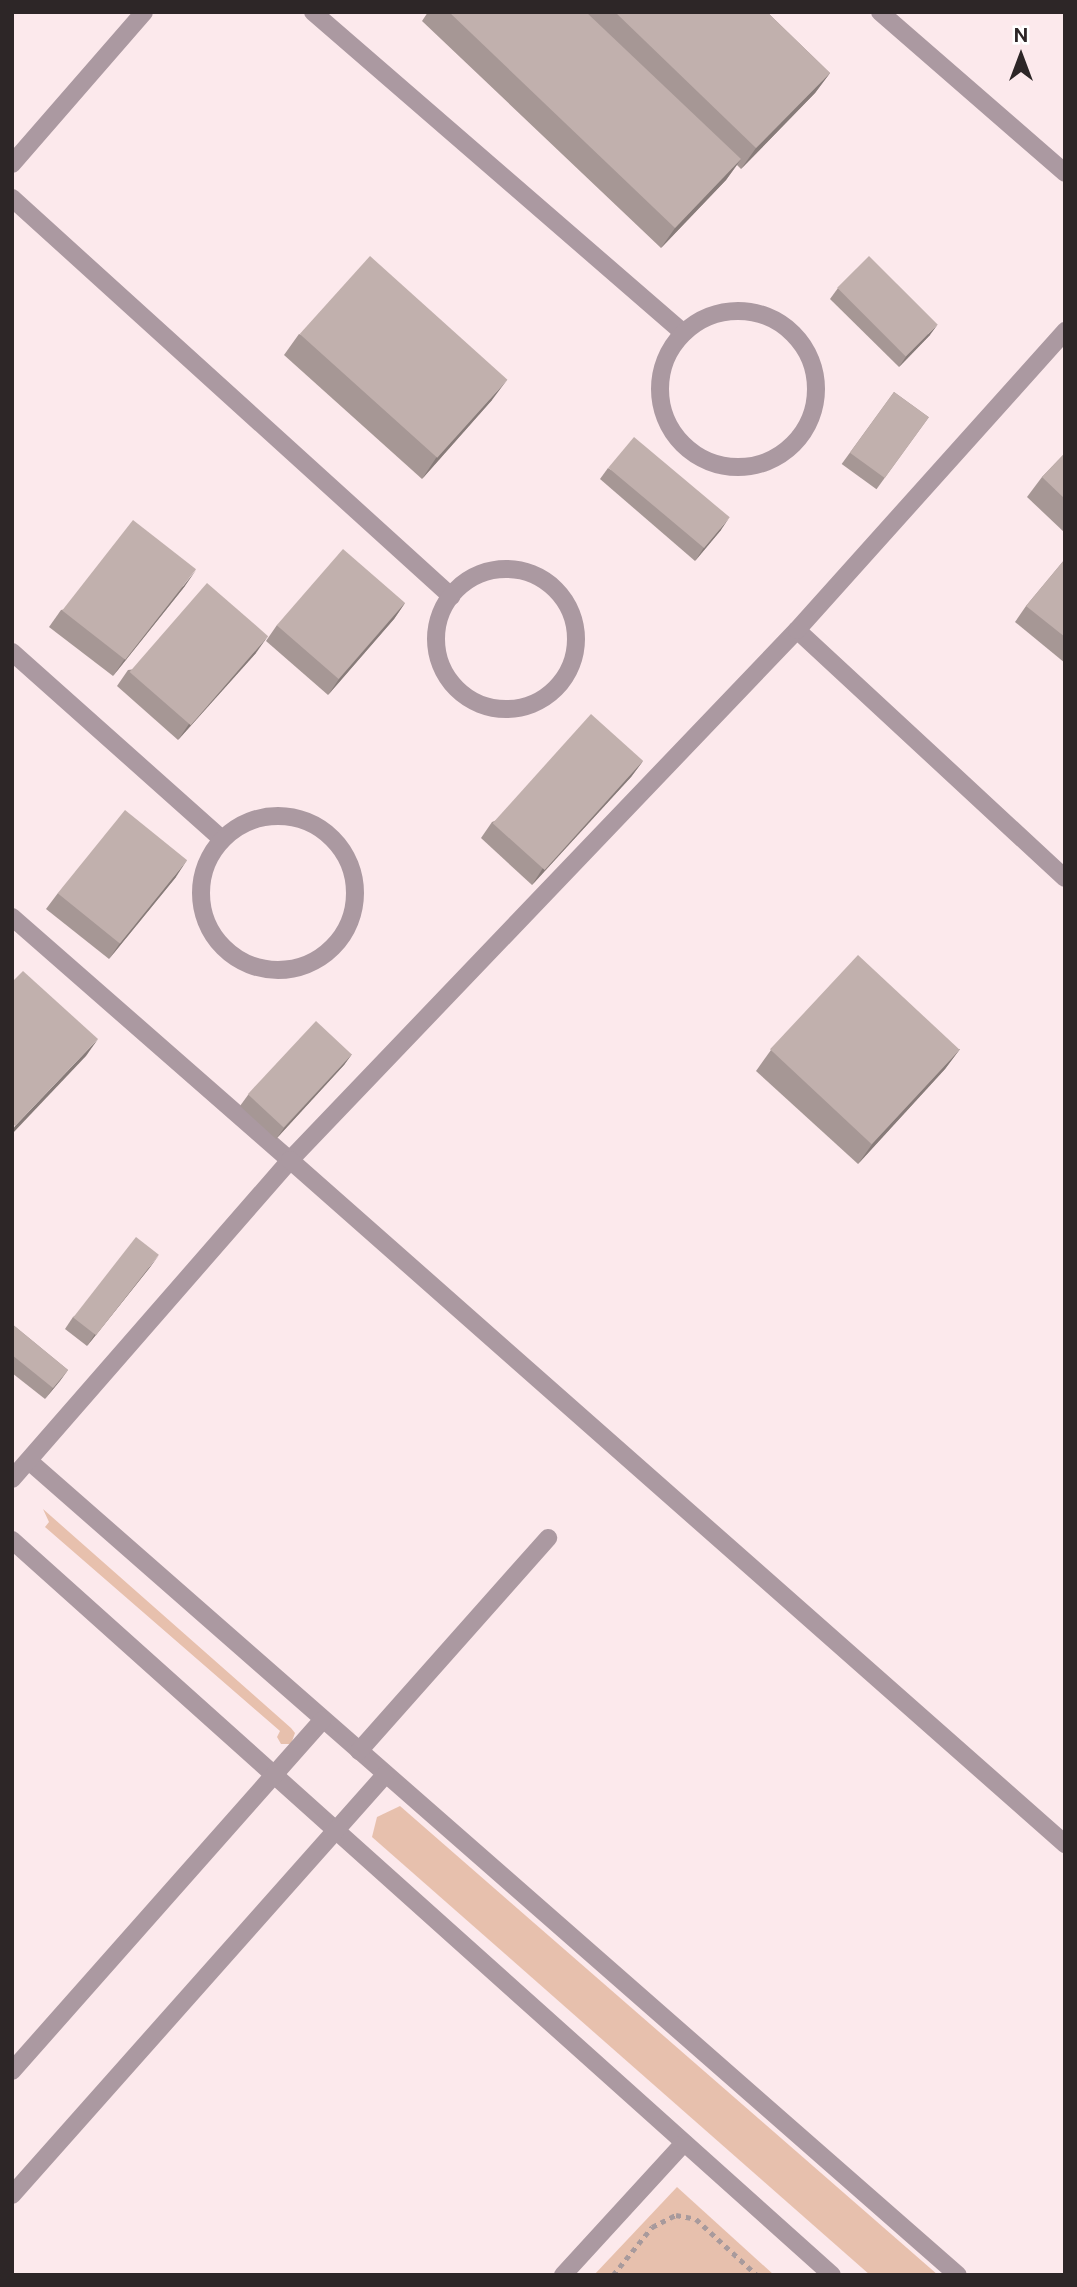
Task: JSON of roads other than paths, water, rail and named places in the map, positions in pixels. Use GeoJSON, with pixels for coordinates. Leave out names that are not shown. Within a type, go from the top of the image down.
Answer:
{"type":"FeatureCollection","features":[{"type":"Feature","properties":{"kind":"street"},"geometry":{"type":"LineString","coordinates":[[12,164],[144,12]]}},
{"type":"Feature","properties":{"kind":"street"},"geometry":{"type":"LineString","coordinates":[[313,12],[683,333]]}},
{"type":"Feature","properties":{"kind":"street"},"geometry":{"type":"LineString","coordinates":[[880,12],[1065,173]]}},
{"type":"Feature","properties":{"kind":"street"},"geometry":{"type":"LineString","coordinates":[[12,198],[451,596]]}},
{"type":"Feature","properties":{"kind":"street"},"geometry":{"type":"LineString","coordinates":[[741,311],[780,323],[796,337],[815,373],[816,394],[812,414],[790,447],[773,458],[734,467],[715,463],[681,442],[662,407],[660,387],[667,359],[683,333],[700,321],[741,311]]}},
{"type":"Feature","properties":{"kind":"street"},"geometry":{"type":"LineString","coordinates":[[12,1479],[290,1160],[797,630],[1065,331]]}},
{"type":"Feature","properties":{"kind":"street"},"geometry":{"type":"LineString","coordinates":[[498,569],[534,574],[550,583],[572,612],[576,630],[571,666],[562,681],[533,704],[515,708],[479,703],[463,694],[450,681],[436,647],[442,611],[451,596],[464,582],[498,569]]}},
{"type":"Feature","properties":{"kind":"street"},"geometry":{"type":"LineString","coordinates":[[797,630],[1065,878]]}},
{"type":"Feature","properties":{"kind":"street"},"geometry":{"type":"LineString","coordinates":[[12,652],[222,839]]}},
{"type":"Feature","properties":{"kind":"street"},"geometry":{"type":"LineString","coordinates":[[279,816],[320,828],[336,842],[348,860],[355,899],[351,917],[331,949],[316,960],[279,970],[260,968],[225,950],[204,915],[200,895],[210,856],[222,839],[259,818],[279,816]]}},
{"type":"Feature","properties":{"kind":"street"},"geometry":{"type":"LineString","coordinates":[[12,917],[1065,1844]]}},
{"type":"Feature","properties":{"kind":"street"},"geometry":{"type":"LineString","coordinates":[[29,1461],[958,2275]]}},
{"type":"Feature","properties":{"kind":"street"},"geometry":{"type":"LineString","coordinates":[[359,1751],[548,1538]]}},
{"type":"Feature","properties":{"kind":"street"},"geometry":{"type":"LineString","coordinates":[[12,1540],[832,2275]]}},
{"type":"Feature","properties":{"kind":"street"},"geometry":{"type":"LineString","coordinates":[[12,2071],[322,1720]]}},
{"type":"Feature","properties":{"kind":"street"},"geometry":{"type":"LineString","coordinates":[[12,2195],[333,1830],[385,1775]]}},
{"type":"Feature","properties":{"kind":"street"},"geometry":{"type":"LineString","coordinates":[[563,2275],[684,2143]]}}]}
